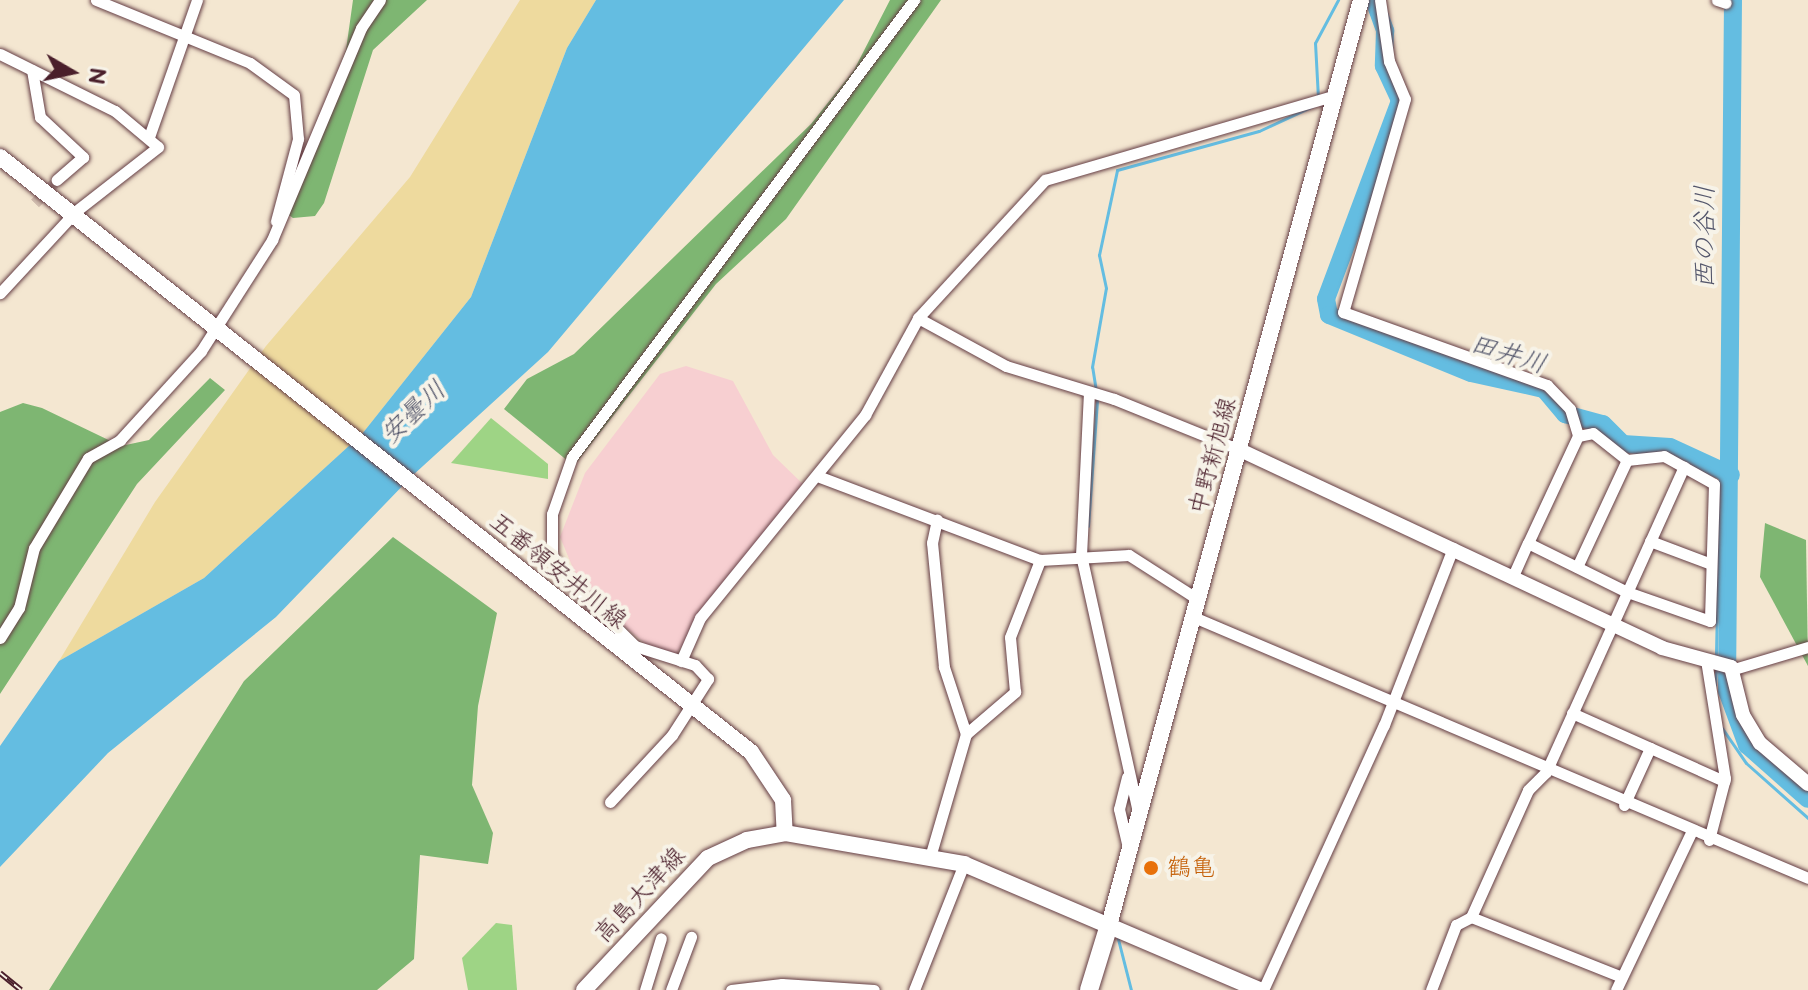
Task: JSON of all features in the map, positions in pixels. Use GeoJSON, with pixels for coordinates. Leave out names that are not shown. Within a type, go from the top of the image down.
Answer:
{"type":"FeatureCollection","features":[{"type":"Feature","properties":{"kind":"main road","name":"中野新旭線"},"geometry":{"type":"LineString","coordinates":[[1109,925],[1196,618],[1361,0]]}},
{"type":"Feature","properties":{"kind":"main road","name":"五番領安井川線"},"geometry":{"type":"LineString","coordinates":[[0,157],[76,211],[771,775],[785,833]]}},
{"type":"Feature","properties":{"kind":"main road"},"geometry":{"type":"LineString","coordinates":[[785,833],[964,864],[1262,990]]}},
{"type":"Feature","properties":{"kind":"main road","name":"高島大津線"},"geometry":{"type":"LineString","coordinates":[[584,990],[708,858],[785,833]]}},
{"type":"Feature","properties":{"kind":"main road"},"geometry":{"type":"LineString","coordinates":[[1089,990],[1109,925]]}},
{"type":"Feature","properties":{"kind":"street"},"geometry":{"type":"LineString","coordinates":[[96,0],[250,63],[294,95],[298,139],[276,231]]}},
{"type":"Feature","properties":{"kind":"street"},"geometry":{"type":"LineString","coordinates":[[149,137],[182,35],[197,0]]}},
{"type":"Feature","properties":{"kind":"street"},"geometry":{"type":"LineString","coordinates":[[0,638],[19,608],[34,548],[88,458],[120,440],[218,326],[276,231],[361,28],[380,0]]}},
{"type":"Feature","properties":{"kind":"street"},"geometry":{"type":"LineString","coordinates":[[610,802],[691,709],[708,679],[681,661],[635,646],[562,574],[552,554],[552,514],[567,471],[914,0]]}},
{"type":"Feature","properties":{"kind":"street"},"geometry":{"type":"LineString","coordinates":[[1380,0],[1389,61],[1405,99],[1343,312],[1547,385],[1570,409],[1578,436],[1513,576]]}},
{"type":"Feature","properties":{"kind":"street"},"geometry":{"type":"LineString","coordinates":[[0,54],[115,111],[158,147],[76,211],[0,293]]}},
{"type":"Feature","properties":{"kind":"street"},"geometry":{"type":"LineString","coordinates":[[32,70],[40,117],[83,157],[57,180]]}},
{"type":"Feature","properties":{"kind":"street"},"geometry":{"type":"LineString","coordinates":[[681,661],[700,618],[820,477],[918,318],[1045,180],[1336,95]]}},
{"type":"Feature","properties":{"kind":"street"},"geometry":{"type":"LineString","coordinates":[[918,318],[1006,366],[1089,392],[1240,450],[1613,624],[1706,660],[1734,669],[1808,647]]}},
{"type":"Feature","properties":{"kind":"street"},"geometry":{"type":"LineString","coordinates":[[1089,392],[1081,555],[1127,777],[1140,818]]}},
{"type":"Feature","properties":{"kind":"street"},"geometry":{"type":"LineString","coordinates":[[1528,543],[1627,592],[1710,621],[1714,484],[1664,456],[1627,460],[1593,433],[1578,436]]}},
{"type":"Feature","properties":{"kind":"street"},"geometry":{"type":"LineString","coordinates":[[1577,567],[1627,460]]}},
{"type":"Feature","properties":{"kind":"street"},"geometry":{"type":"LineString","coordinates":[[1431,990],[1456,925],[1471,917],[1528,790],[1546,772],[1684,467]]}},
{"type":"Feature","properties":{"kind":"street"},"geometry":{"type":"LineString","coordinates":[[820,477],[1040,560],[1081,555],[1129,555],[1199,600]]}},
{"type":"Feature","properties":{"kind":"street"},"geometry":{"type":"LineString","coordinates":[[937,520],[932,543],[944,667],[966,734]]}},
{"type":"Feature","properties":{"kind":"street"},"geometry":{"type":"LineString","coordinates":[[1650,541],[1711,564]]}},
{"type":"Feature","properties":{"kind":"street"},"geometry":{"type":"LineString","coordinates":[[1262,990],[1384,725],[1387,704],[1453,548]]}},
{"type":"Feature","properties":{"kind":"street"},"geometry":{"type":"LineString","coordinates":[[930,857],[966,734],[1015,692],[1010,637],[1040,560]]}},
{"type":"Feature","properties":{"kind":"street"},"geometry":{"type":"LineString","coordinates":[[1196,618],[1546,772],[1808,878]]}},
{"type":"Feature","properties":{"kind":"street"},"geometry":{"type":"LineString","coordinates":[[1706,660],[1724,781],[1709,840]]}},
{"type":"Feature","properties":{"kind":"street"},"geometry":{"type":"LineString","coordinates":[[1734,669],[1743,715],[1760,743],[1808,784]]}},
{"type":"Feature","properties":{"kind":"street"},"geometry":{"type":"LineString","coordinates":[[1572,713],[1724,781]]}},
{"type":"Feature","properties":{"kind":"street"},"geometry":{"type":"LineString","coordinates":[[1624,805],[1650,748]]}},
{"type":"Feature","properties":{"kind":"street"},"geometry":{"type":"LineString","coordinates":[[1127,777],[1119,809],[1129,852]]}},
{"type":"Feature","properties":{"kind":"street"},"geometry":{"type":"LineString","coordinates":[[1616,990],[1691,833]]}},
{"type":"Feature","properties":{"kind":"street"},"geometry":{"type":"LineString","coordinates":[[914,990],[964,864]]}},
{"type":"Feature","properties":{"kind":"street"},"geometry":{"type":"LineString","coordinates":[[1471,917],[1622,977]]}},
{"type":"Feature","properties":{"kind":"street"},"geometry":{"type":"LineString","coordinates":[[671,990],[691,937]]}},
{"type":"Feature","properties":{"kind":"street"},"geometry":{"type":"LineString","coordinates":[[645,990],[661,938]]}},
{"type":"Feature","properties":{"kind":"street"},"geometry":{"type":"LineString","coordinates":[[731,990],[782,984],[874,990]]}},
{"type":"Feature","properties":{"kind":"shaded area"},"geometry":{"type":"Polygon","coordinates":[[[686,366],[733,381],[773,455],[807,488],[674,656],[647,645],[583,592],[560,537],[585,473],[660,374],[686,366]]]}},
{"type":"Feature","properties":{"kind":"green space"},"geometry":{"type":"Polygon","coordinates":[[[353,0],[427,0],[373,50],[324,203],[315,216],[293,218],[286,213],[346,50],[353,0]]]}},
{"type":"Feature","properties":{"kind":"green space"},"geometry":{"type":"Polygon","coordinates":[[[890,0],[941,0],[786,219],[716,284],[574,466],[504,409],[527,379],[574,354],[811,124],[854,70],[890,0]]]}},
{"type":"Feature","properties":{"kind":"green space"},"geometry":{"type":"Polygon","coordinates":[[[210,378],[225,390],[137,484],[0,694],[0,412],[23,403],[42,408],[121,446],[149,440],[210,378]]]}},
{"type":"Feature","properties":{"kind":"green space"},"geometry":{"type":"Polygon","coordinates":[[[491,418],[548,464],[548,479],[451,463],[491,418]]]}},
{"type":"Feature","properties":{"kind":"green space"},"geometry":{"type":"Polygon","coordinates":[[[1765,523],[1806,540],[1808,666],[1760,577],[1765,523]]]}},
{"type":"Feature","properties":{"kind":"green space"},"geometry":{"type":"Polygon","coordinates":[[[393,537],[497,613],[478,706],[472,785],[493,833],[488,864],[420,855],[414,959],[377,990],[49,990],[244,681],[393,537]]]}},
{"type":"Feature","properties":{"kind":"green space"},"geometry":{"type":"Polygon","coordinates":[[[496,923],[512,925],[517,990],[468,990],[462,958],[496,923]]]}},
{"type":"Feature","properties":{"kind":"sand"},"geometry":{"type":"Polygon","coordinates":[[[520,0],[596,0],[567,48],[471,297],[362,434],[204,578],[59,661],[155,502],[266,346],[410,177],[520,0]]]}},
{"type":"Feature","properties":{"kind":"water","name":"安曇川"},"geometry":{"type":"Polygon","coordinates":[[[596,0],[844,0],[548,352],[412,476],[276,617],[108,753],[0,867],[0,746],[59,661],[204,578],[362,434],[471,297],[567,48],[596,0]]]}},
{"type":"Feature","properties":{"kind":"waterway"},"geometry":{"type":"LineString","coordinates":[[1318,98],[1315,43],[1338,0]]}},
{"type":"Feature","properties":{"kind":"waterway","name":"田井川"},"geometry":{"type":"LineString","coordinates":[[1374,0],[1385,31],[1384,66],[1400,101],[1326,299],[1329,315],[1471,373],[1544,389],[1565,414],[1603,424],[1623,444],[1670,447],[1731,475]]}},
{"type":"Feature","properties":{"kind":"waterway","name":"西の谷川"},"geometry":{"type":"LineString","coordinates":[[1733,0],[1727,691],[1747,745],[1808,799]]}},
{"type":"Feature","properties":{"kind":"waterway"},"geometry":{"type":"LineString","coordinates":[[1096,391],[1092,367],[1106,288],[1099,255],[1117,170],[1259,131],[1315,105]]}},
{"type":"Feature","properties":{"kind":"waterway"},"geometry":{"type":"LineString","coordinates":[[1088,526],[1097,399]]}},
{"type":"Feature","properties":{"kind":"waterway"},"geometry":{"type":"LineString","coordinates":[[1716,654],[1720,470]]}},
{"type":"Feature","properties":{"kind":"waterway"},"geometry":{"type":"LineString","coordinates":[[1715,685],[1716,669]]}},
{"type":"Feature","properties":{"kind":"waterway"},"geometry":{"type":"LineString","coordinates":[[1722,728],[1746,763],[1808,818]]}},
{"type":"Feature","properties":{"kind":"waterway"},"geometry":{"type":"LineString","coordinates":[[1118,939],[1131,990]]}},
{"type":"Feature","properties":{"kind":"tunnel"},"geometry":{"type":"LineString","coordinates":[[35,203],[57,180]]}},
{"type":"Feature","properties":{"kind":"railway"},"geometry":{"type":"LineString","coordinates":[[0,973],[21,990]]}},
{"type":"Feature","properties":{"kind":"place","name":"鶴亀"},"geometry":{"type":"Point","coordinates":[1151,868]}}]}
